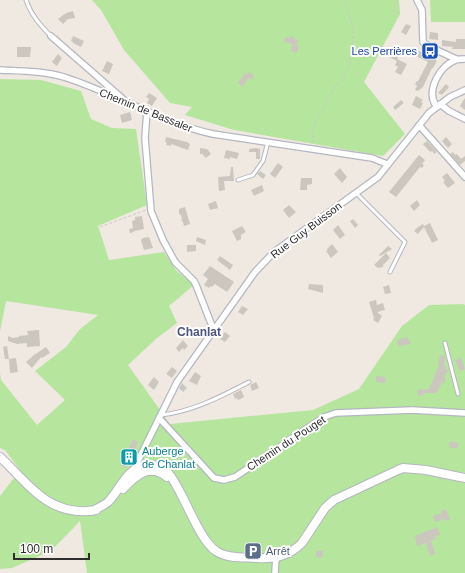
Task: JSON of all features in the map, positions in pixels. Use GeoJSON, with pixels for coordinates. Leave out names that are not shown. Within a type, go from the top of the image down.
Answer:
{"type":"FeatureCollection","features":[{"type":"Feature","properties":{"kind":"main road"},"geometry":{"type":"LineString","coordinates":[[0,457],[31,490],[41,498],[62,508],[78,511],[92,511],[106,507],[139,473],[143,466]]}},
{"type":"Feature","properties":{"kind":"main road"},"geometry":{"type":"LineString","coordinates":[[92,511],[108,502],[127,477],[143,466],[160,467],[170,474],[178,486],[204,537],[214,550],[228,556],[266,558],[288,554],[298,547],[325,508],[334,500],[398,470],[411,468],[465,478]]}},
{"type":"Feature","properties":{"kind":"street"},"geometry":{"type":"LineString","coordinates":[[417,0],[422,10],[423,42],[428,46],[456,59]]}},
{"type":"Feature","properties":{"kind":"street"},"geometry":{"type":"LineString","coordinates":[[51,36],[127,103]]}},
{"type":"Feature","properties":{"kind":"street"},"geometry":{"type":"LineString","coordinates":[[465,58],[456,59],[446,66],[436,78],[432,88],[432,97],[438,105],[465,119]]}},
{"type":"Feature","properties":{"kind":"street","name":"Chemin de Bassaler"},"geometry":{"type":"LineString","coordinates":[[0,70],[28,71],[63,77],[85,84],[191,129],[213,134],[372,158],[387,164]]}},
{"type":"Feature","properties":{"kind":"street","name":"Rue Guy Buisson"},"geometry":{"type":"LineString","coordinates":[[143,466],[144,450],[177,382],[255,272],[274,252],[378,177],[419,125],[438,105],[465,90]]}},
{"type":"Feature","properties":{"kind":"street"},"geometry":{"type":"LineString","coordinates":[[147,111],[145,138],[151,208],[163,240],[175,262],[194,281],[214,331]]}},
{"type":"Feature","properties":{"kind":"street"},"geometry":{"type":"LineString","coordinates":[[419,125],[465,177]]}},
{"type":"Feature","properties":{"kind":"street","name":"Chemin du Pouget"},"geometry":{"type":"LineString","coordinates":[[160,417],[214,478],[224,480],[235,477],[324,417],[336,413],[412,410],[465,413]]}},
{"type":"Feature","properties":{"kind":"street"},"geometry":{"type":"LineString","coordinates":[[275,573],[276,557]]}},
{"type":"Feature","properties":{"kind":"lane"},"geometry":{"type":"LineString","coordinates":[[26,0],[29,9],[39,24],[51,36]]}},
{"type":"Feature","properties":{"kind":"lane"},"geometry":{"type":"LineString","coordinates":[[238,180],[253,175],[263,161],[268,142]]}},
{"type":"Feature","properties":{"kind":"lane"},"geometry":{"type":"LineString","coordinates":[[356,193],[406,242],[390,272]]}},
{"type":"Feature","properties":{"kind":"lane"},"geometry":{"type":"LineString","coordinates":[[445,343],[458,394]]}},
{"type":"Feature","properties":{"kind":"lane"},"geometry":{"type":"LineString","coordinates":[[160,417],[218,398],[249,382]]}},
{"type":"Feature","properties":{"kind":"path"},"geometry":{"type":"LineString","coordinates":[[313,149],[312,132],[316,121],[333,89],[342,81],[350,62],[354,31],[345,0]]}},
{"type":"Feature","properties":{"kind":"path"},"geometry":{"type":"LineString","coordinates":[[100,227],[151,208]]}},
{"type":"Feature","properties":{"kind":"green space"},"geometry":{"type":"Polygon","coordinates":[[[92,0],[399,0],[400,14],[364,82],[405,134],[383,156],[234,130],[185,115],[192,107],[170,103],[124,50],[101,10],[92,0]]]}},
{"type":"Feature","properties":{"kind":"green space"},"geometry":{"type":"Polygon","coordinates":[[[430,0],[465,0],[465,22],[431,22],[430,0]]]}},
{"type":"Feature","properties":{"kind":"green space"},"geometry":{"type":"Polygon","coordinates":[[[0,79],[41,80],[81,91],[91,119],[112,128],[136,129],[147,205],[98,226],[109,260],[164,252],[176,270],[194,285],[169,306],[177,323],[157,338],[128,365],[170,424],[313,410],[359,389],[402,326],[429,305],[465,305],[465,573],[87,573],[80,521],[51,551],[12,568],[0,569],[0,496],[20,470],[5,450],[0,448],[0,373],[1,380],[37,425],[65,400],[35,371],[66,347],[80,329],[98,315],[6,301],[0,331],[0,79]]]}},
{"type":"Feature","properties":{"kind":"building"},"geometry":{"type":"Polygon","coordinates":[[[73,11],[75,18],[68,19],[63,24],[58,19],[66,13],[73,11]]]}},
{"type":"Feature","properties":{"kind":"building"},"geometry":{"type":"Polygon","coordinates":[[[406,24],[411,26],[406,35],[401,32],[406,24]]]}},
{"type":"Feature","properties":{"kind":"building"},"geometry":{"type":"Polygon","coordinates":[[[430,32],[438,33],[438,40],[429,39],[430,32]]]}},
{"type":"Feature","properties":{"kind":"building"},"geometry":{"type":"Polygon","coordinates":[[[73,36],[84,41],[81,47],[71,41],[73,36]]]}},
{"type":"Feature","properties":{"kind":"building"},"geometry":{"type":"Polygon","coordinates":[[[290,36],[298,40],[297,46],[299,47],[297,53],[291,51],[292,44],[284,42],[285,37],[290,38],[290,36]]]}},
{"type":"Feature","properties":{"kind":"building"},"geometry":{"type":"Polygon","coordinates":[[[456,39],[465,39],[465,49],[452,49],[453,47],[442,46],[442,40],[456,42],[456,39]]]}},
{"type":"Feature","properties":{"kind":"building"},"geometry":{"type":"Polygon","coordinates":[[[17,47],[31,47],[30,57],[17,57],[17,47]]]}},
{"type":"Feature","properties":{"kind":"building"},"geometry":{"type":"Polygon","coordinates":[[[417,50],[437,61],[423,87],[418,91],[415,90],[417,86],[415,84],[428,62],[414,55],[417,50]]]}},
{"type":"Feature","properties":{"kind":"building"},"geometry":{"type":"Polygon","coordinates":[[[391,52],[399,56],[397,59],[407,64],[401,75],[395,72],[398,67],[395,65],[397,61],[389,57],[391,52]]]}},
{"type":"Feature","properties":{"kind":"building"},"geometry":{"type":"Polygon","coordinates":[[[58,54],[62,58],[57,66],[52,62],[58,54]]]}},
{"type":"Feature","properties":{"kind":"building"},"geometry":{"type":"Polygon","coordinates":[[[107,61],[113,64],[109,74],[102,71],[107,61]]]}},
{"type":"Feature","properties":{"kind":"building"},"geometry":{"type":"Polygon","coordinates":[[[248,72],[254,75],[252,80],[249,78],[242,87],[238,83],[245,73],[247,75],[248,72]]]}},
{"type":"Feature","properties":{"kind":"building"},"geometry":{"type":"Polygon","coordinates":[[[446,84],[449,87],[442,95],[438,93],[446,84]]]}},
{"type":"Feature","properties":{"kind":"building"},"geometry":{"type":"Polygon","coordinates":[[[149,93],[157,98],[152,106],[147,103],[149,99],[146,97],[149,93]]]}},
{"type":"Feature","properties":{"kind":"building"},"geometry":{"type":"Polygon","coordinates":[[[416,96],[423,100],[421,102],[423,103],[420,109],[412,105],[416,96]]]}},
{"type":"Feature","properties":{"kind":"building"},"geometry":{"type":"Polygon","coordinates":[[[465,98],[465,110],[460,106],[465,98]]]}},
{"type":"Feature","properties":{"kind":"building"},"geometry":{"type":"Polygon","coordinates":[[[401,100],[404,103],[395,110],[393,107],[401,100]]]}},
{"type":"Feature","properties":{"kind":"building"},"geometry":{"type":"Polygon","coordinates":[[[130,112],[132,120],[122,123],[120,115],[130,112]]]}},
{"type":"Feature","properties":{"kind":"building"},"geometry":{"type":"Polygon","coordinates":[[[166,137],[187,142],[190,144],[188,150],[171,144],[171,146],[166,145],[166,137]]]}},
{"type":"Feature","properties":{"kind":"building"},"geometry":{"type":"Polygon","coordinates":[[[446,137],[452,144],[448,148],[442,141],[446,137]]]}},
{"type":"Feature","properties":{"kind":"building"},"geometry":{"type":"Polygon","coordinates":[[[427,141],[437,152],[434,154],[432,151],[430,152],[423,144],[427,141]]]}},
{"type":"Feature","properties":{"kind":"building"},"geometry":{"type":"Polygon","coordinates":[[[200,148],[207,149],[211,154],[206,158],[200,154],[200,148]]]}},
{"type":"Feature","properties":{"kind":"building"},"geometry":{"type":"Polygon","coordinates":[[[249,149],[260,149],[260,159],[256,159],[256,152],[249,152],[249,149]]]}},
{"type":"Feature","properties":{"kind":"building"},"geometry":{"type":"Polygon","coordinates":[[[226,150],[239,153],[237,159],[230,157],[230,159],[224,158],[226,150]]]}},
{"type":"Feature","properties":{"kind":"building"},"geometry":{"type":"Polygon","coordinates":[[[453,152],[461,159],[465,156],[465,161],[460,165],[450,154],[453,152]]]}},
{"type":"Feature","properties":{"kind":"building"},"geometry":{"type":"Polygon","coordinates":[[[419,155],[425,160],[422,164],[424,165],[422,168],[420,167],[396,197],[389,192],[419,155]]]}},
{"type":"Feature","properties":{"kind":"building"},"geometry":{"type":"Polygon","coordinates":[[[278,163],[283,167],[275,178],[270,174],[278,163]]]}},
{"type":"Feature","properties":{"kind":"building"},"geometry":{"type":"Polygon","coordinates":[[[231,167],[233,167],[234,181],[224,181],[225,190],[219,191],[218,177],[230,176],[231,167]]]}},
{"type":"Feature","properties":{"kind":"building"},"geometry":{"type":"Polygon","coordinates":[[[340,168],[347,177],[342,183],[334,174],[340,168]]]}},
{"type":"Feature","properties":{"kind":"building"},"geometry":{"type":"Polygon","coordinates":[[[260,171],[266,175],[263,179],[257,174],[260,171]]]}},
{"type":"Feature","properties":{"kind":"building"},"geometry":{"type":"Polygon","coordinates":[[[447,173],[455,183],[448,188],[443,182],[445,181],[442,177],[447,173]]]}},
{"type":"Feature","properties":{"kind":"building"},"geometry":{"type":"Polygon","coordinates":[[[301,178],[312,178],[312,184],[307,185],[307,190],[300,190],[301,178]]]}},
{"type":"Feature","properties":{"kind":"building"},"geometry":{"type":"Polygon","coordinates":[[[262,185],[264,191],[254,196],[251,190],[262,185]]]}},
{"type":"Feature","properties":{"kind":"building"},"geometry":{"type":"Polygon","coordinates":[[[417,200],[420,205],[414,211],[410,206],[417,200]]]}},
{"type":"Feature","properties":{"kind":"building"},"geometry":{"type":"Polygon","coordinates":[[[216,201],[218,208],[210,210],[208,204],[216,201]]]}},
{"type":"Feature","properties":{"kind":"building"},"geometry":{"type":"Polygon","coordinates":[[[289,205],[296,212],[289,218],[283,210],[289,205]]]}},
{"type":"Feature","properties":{"kind":"building"},"geometry":{"type":"Polygon","coordinates":[[[185,207],[190,224],[184,226],[181,220],[181,215],[179,214],[179,209],[185,207]]]}},
{"type":"Feature","properties":{"kind":"building"},"geometry":{"type":"Polygon","coordinates":[[[142,216],[144,229],[130,233],[129,229],[133,228],[132,221],[135,220],[135,217],[142,216]]]}},
{"type":"Feature","properties":{"kind":"building"},"geometry":{"type":"Polygon","coordinates":[[[353,219],[358,225],[355,228],[350,221],[353,219]]]}},
{"type":"Feature","properties":{"kind":"building"},"geometry":{"type":"Polygon","coordinates":[[[430,223],[438,240],[432,243],[424,227],[418,234],[414,231],[423,224],[424,226],[430,223]]]}},
{"type":"Feature","properties":{"kind":"building"},"geometry":{"type":"Polygon","coordinates":[[[338,225],[345,235],[340,239],[333,230],[338,225]]]}},
{"type":"Feature","properties":{"kind":"building"},"geometry":{"type":"Polygon","coordinates":[[[242,226],[246,232],[241,235],[241,239],[237,241],[232,231],[242,226]]]}},
{"type":"Feature","properties":{"kind":"building"},"geometry":{"type":"Polygon","coordinates":[[[149,237],[153,248],[144,250],[141,240],[149,237]]]}},
{"type":"Feature","properties":{"kind":"building"},"geometry":{"type":"Polygon","coordinates":[[[197,237],[206,240],[205,245],[196,241],[197,237]]]}},
{"type":"Feature","properties":{"kind":"building"},"geometry":{"type":"Polygon","coordinates":[[[332,244],[338,252],[331,258],[326,251],[332,244]]]}},
{"type":"Feature","properties":{"kind":"building"},"geometry":{"type":"Polygon","coordinates":[[[187,245],[196,245],[196,251],[187,252],[187,245]]]}},
{"type":"Feature","properties":{"kind":"building"},"geometry":{"type":"Polygon","coordinates":[[[388,246],[392,249],[380,256],[379,255],[388,246]]]}},
{"type":"Feature","properties":{"kind":"building"},"geometry":{"type":"Polygon","coordinates":[[[386,253],[390,258],[383,265],[383,267],[378,268],[374,265],[386,253]]]}},
{"type":"Feature","properties":{"kind":"building"},"geometry":{"type":"Polygon","coordinates":[[[220,256],[233,265],[230,270],[217,260],[220,256]]]}},
{"type":"Feature","properties":{"kind":"building"},"geometry":{"type":"Polygon","coordinates":[[[210,266],[234,282],[227,292],[215,284],[209,288],[204,285],[208,279],[203,275],[210,266]]]}},
{"type":"Feature","properties":{"kind":"building"},"geometry":{"type":"Polygon","coordinates":[[[309,284],[323,285],[323,293],[308,289],[309,284]]]}},
{"type":"Feature","properties":{"kind":"building"},"geometry":{"type":"Polygon","coordinates":[[[389,285],[391,293],[385,294],[383,287],[389,285]]]}},
{"type":"Feature","properties":{"kind":"building"},"geometry":{"type":"Polygon","coordinates":[[[376,300],[377,305],[383,303],[385,310],[377,312],[382,316],[378,323],[373,320],[374,318],[369,302],[376,300]]]}},
{"type":"Feature","properties":{"kind":"building"},"geometry":{"type":"Polygon","coordinates":[[[242,306],[248,309],[243,315],[238,312],[242,306]]]}},
{"type":"Feature","properties":{"kind":"building"},"geometry":{"type":"Polygon","coordinates":[[[39,330],[40,346],[27,347],[27,343],[17,344],[8,341],[8,336],[13,338],[19,337],[28,335],[27,331],[39,330]]]}},
{"type":"Feature","properties":{"kind":"building"},"geometry":{"type":"Polygon","coordinates":[[[225,332],[230,336],[225,342],[220,339],[225,332]]]}},
{"type":"Feature","properties":{"kind":"building"},"geometry":{"type":"Polygon","coordinates":[[[407,337],[411,344],[398,346],[397,340],[407,337]]]}},
{"type":"Feature","properties":{"kind":"building"},"geometry":{"type":"Polygon","coordinates":[[[183,340],[188,346],[179,352],[176,348],[183,340]]]}},
{"type":"Feature","properties":{"kind":"building"},"geometry":{"type":"Polygon","coordinates":[[[7,346],[9,359],[5,359],[3,347],[7,346]]]}},
{"type":"Feature","properties":{"kind":"building"},"geometry":{"type":"Polygon","coordinates":[[[46,347],[50,353],[42,358],[41,357],[32,368],[26,362],[46,347]]]}},
{"type":"Feature","properties":{"kind":"building"},"geometry":{"type":"Polygon","coordinates":[[[440,355],[445,356],[444,365],[446,366],[445,369],[448,370],[444,378],[446,379],[444,384],[442,382],[437,393],[424,393],[424,395],[418,396],[417,390],[429,389],[439,365],[440,355]]]}},
{"type":"Feature","properties":{"kind":"building"},"geometry":{"type":"Polygon","coordinates":[[[16,358],[18,372],[10,373],[9,359],[16,358]]]}},
{"type":"Feature","properties":{"kind":"building"},"geometry":{"type":"Polygon","coordinates":[[[461,358],[465,369],[460,371],[455,360],[461,358]]]}},
{"type":"Feature","properties":{"kind":"building"},"geometry":{"type":"Polygon","coordinates":[[[172,367],[177,371],[172,378],[166,374],[172,367]]]}},
{"type":"Feature","properties":{"kind":"building"},"geometry":{"type":"Polygon","coordinates":[[[195,372],[201,376],[197,385],[189,381],[195,372]]]}},
{"type":"Feature","properties":{"kind":"building"},"geometry":{"type":"Polygon","coordinates":[[[376,376],[386,377],[385,383],[376,382],[376,376]]]}},
{"type":"Feature","properties":{"kind":"building"},"geometry":{"type":"Polygon","coordinates":[[[154,377],[159,382],[154,390],[148,385],[154,377]]]}},
{"type":"Feature","properties":{"kind":"building"},"geometry":{"type":"Polygon","coordinates":[[[256,382],[259,388],[252,391],[250,385],[256,382]]]}},
{"type":"Feature","properties":{"kind":"building"},"geometry":{"type":"Polygon","coordinates":[[[182,383],[187,388],[183,392],[179,388],[182,383]]]}},
{"type":"Feature","properties":{"kind":"building"},"geometry":{"type":"Polygon","coordinates":[[[241,390],[244,397],[238,400],[237,398],[235,399],[233,394],[241,390]]]}},
{"type":"Feature","properties":{"kind":"building","name":"Auberge de Chanlat"},"geometry":{"type":"Polygon","coordinates":[[[133,439],[138,442],[130,463],[126,468],[121,465],[133,439]]]}},
{"type":"Feature","properties":{"kind":"building"},"geometry":{"type":"Polygon","coordinates":[[[450,441],[458,443],[457,449],[449,447],[450,441]]]}},
{"type":"Feature","properties":{"kind":"building"},"geometry":{"type":"Polygon","coordinates":[[[446,509],[450,519],[435,522],[433,516],[442,513],[441,511],[446,509]]]}},
{"type":"Feature","properties":{"kind":"building"},"geometry":{"type":"Polygon","coordinates":[[[437,527],[440,535],[435,536],[436,539],[431,540],[435,554],[430,556],[426,543],[417,546],[415,536],[437,527]]]}},
{"type":"Feature","properties":{"kind":"building"},"geometry":{"type":"Polygon","coordinates":[[[316,551],[323,551],[322,558],[316,557],[316,551]]]}},
{"type":"Feature","properties":{"kind":"place","name":"Les Perrières"},"geometry":{"type":"Point","coordinates":[430,51]}},
{"type":"Feature","properties":{"kind":"place","name":"Auberge de Chanlat"},"geometry":{"type":"Point","coordinates":[129,457]}},
{"type":"Feature","properties":{"kind":"place","name":"Arrêt"},"geometry":{"type":"Point","coordinates":[253,551]}},
{"type":"Feature","properties":{"kind":"district","name":"Chanlat"},"geometry":{"type":"Point","coordinates":[199,332]}}]}
